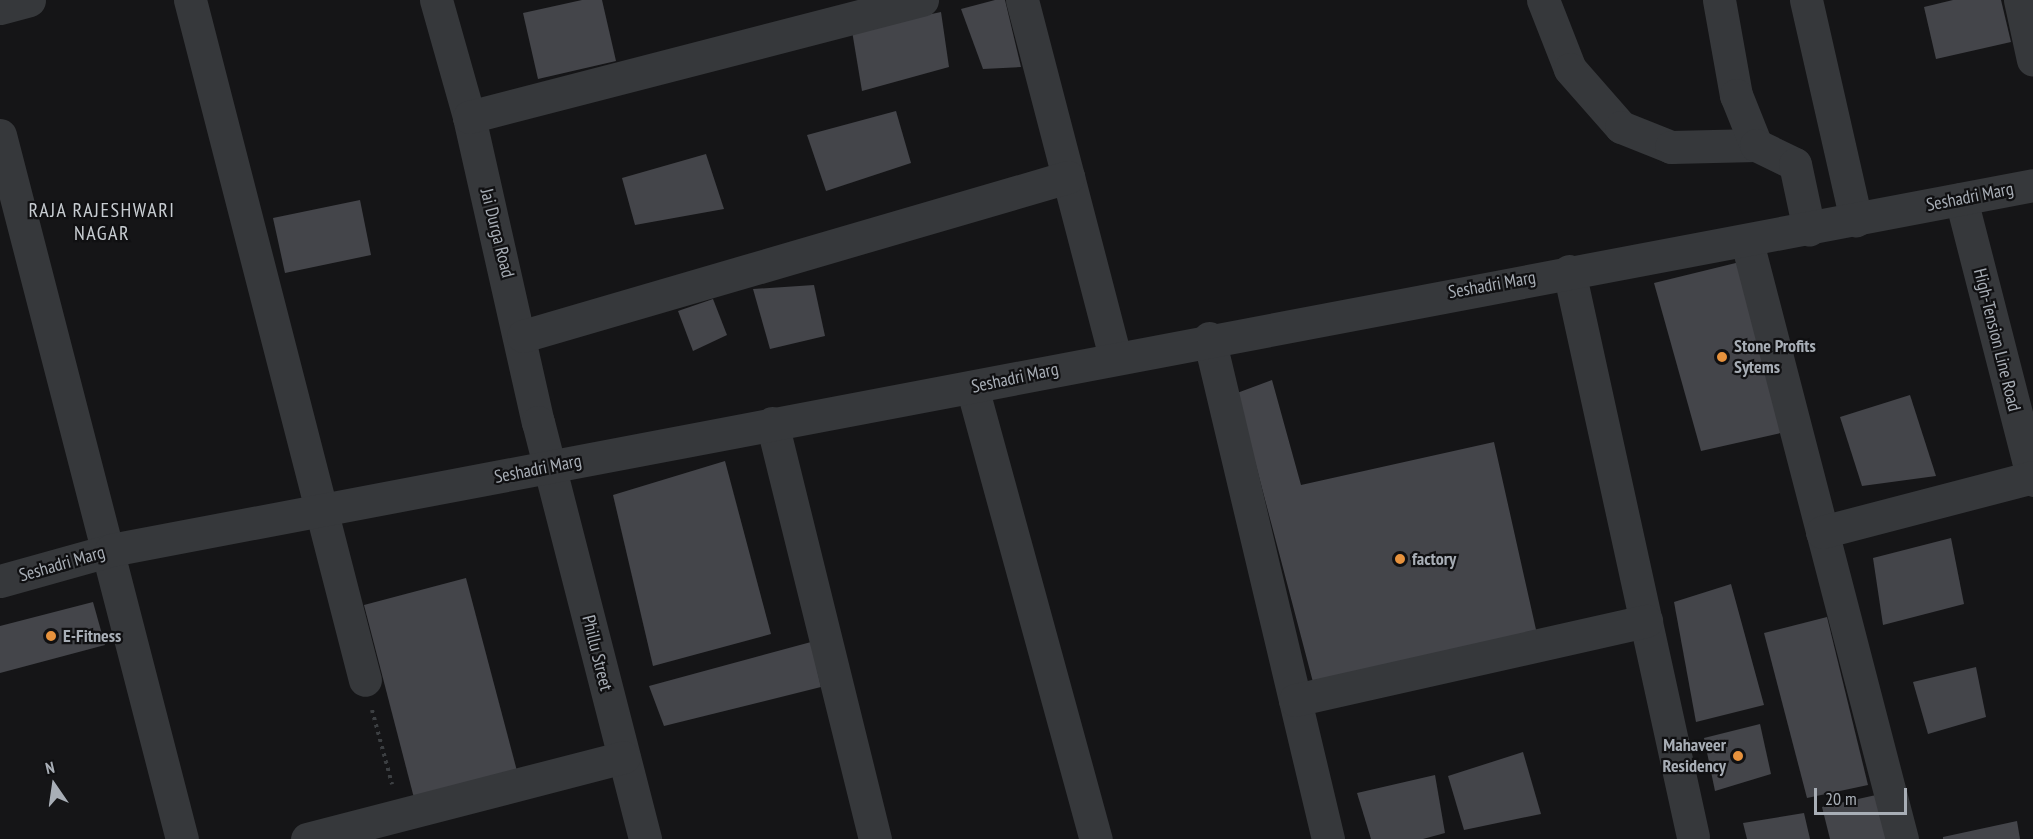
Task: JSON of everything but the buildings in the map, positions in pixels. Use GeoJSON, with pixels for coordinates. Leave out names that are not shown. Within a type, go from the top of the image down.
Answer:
{"type":"FeatureCollection","features":[{"type":"Feature","properties":{"kind":"street"},"geometry":{"type":"LineString","coordinates":[[0,8],[29,0]]}},
{"type":"Feature","properties":{"kind":"street"},"geometry":{"type":"LineString","coordinates":[[190,0],[323,510],[364,680]]}},
{"type":"Feature","properties":{"kind":"street","name":"Jai Durga Road"},"geometry":{"type":"LineString","coordinates":[[436,0],[469,117],[523,336],[550,467]]}},
{"type":"Feature","properties":{"kind":"street"},"geometry":{"type":"LineString","coordinates":[[469,117],[922,0]]}},
{"type":"Feature","properties":{"kind":"street"},"geometry":{"type":"LineString","coordinates":[[1022,0],[1115,357]]}},
{"type":"Feature","properties":{"kind":"street"},"geometry":{"type":"LineString","coordinates":[[1543,0],[1570,69],[1621,127],[1671,147],[1756,145],[1795,164],[1809,230]]}},
{"type":"Feature","properties":{"kind":"street"},"geometry":{"type":"LineString","coordinates":[[1719,0],[1736,95],[1756,145]]}},
{"type":"Feature","properties":{"kind":"street"},"geometry":{"type":"LineString","coordinates":[[1806,0],[1856,220]]}},
{"type":"Feature","properties":{"kind":"street"},"geometry":{"type":"LineString","coordinates":[[2020,0],[2033,60]]}},
{"type":"Feature","properties":{"kind":"street"},"geometry":{"type":"LineString","coordinates":[[0,135],[111,550],[182,839]]}},
{"type":"Feature","properties":{"kind":"street"},"geometry":{"type":"LineString","coordinates":[[523,336],[1068,177]]}},
{"type":"Feature","properties":{"kind":"street","name":"Seshadri Marg"},"geometry":{"type":"LineString","coordinates":[[0,581],[111,550],[772,423],[972,387],[1209,338],[1569,271],[1747,242],[2033,185]]}},
{"type":"Feature","properties":{"kind":"street","name":"High-Tension Line Road"},"geometry":{"type":"LineString","coordinates":[[1961,199],[2033,478]]}},
{"type":"Feature","properties":{"kind":"street"},"geometry":{"type":"LineString","coordinates":[[1747,242],[1902,839]]}},
{"type":"Feature","properties":{"kind":"street"},"geometry":{"type":"LineString","coordinates":[[1569,271],[1691,838]]}},
{"type":"Feature","properties":{"kind":"street"},"geometry":{"type":"LineString","coordinates":[[1209,338],[1328,839]]}},
{"type":"Feature","properties":{"kind":"street"},"geometry":{"type":"LineString","coordinates":[[972,387],[1096,839]]}},
{"type":"Feature","properties":{"kind":"street"},"geometry":{"type":"LineString","coordinates":[[772,423],[875,839]]}},
{"type":"Feature","properties":{"kind":"street","name":"Phillu Street"},"geometry":{"type":"LineString","coordinates":[[550,467],[645,839]]}},
{"type":"Feature","properties":{"kind":"street"},"geometry":{"type":"LineString","coordinates":[[1822,532],[2033,478]]}},
{"type":"Feature","properties":{"kind":"street"},"geometry":{"type":"LineString","coordinates":[[1295,700],[1646,621]]}},
{"type":"Feature","properties":{"kind":"street"},"geometry":{"type":"LineString","coordinates":[[307,839],[624,757]]}},
{"type":"Feature","properties":{"kind":"path"},"geometry":{"type":"LineString","coordinates":[[364,680],[400,815]]}},
{"type":"Feature","properties":{"kind":"place","name":"Stone Profits Sytems"},"geometry":{"type":"Point","coordinates":[1722,357]}},
{"type":"Feature","properties":{"kind":"place","name":"factory"},"geometry":{"type":"Point","coordinates":[1400,559]}},
{"type":"Feature","properties":{"kind":"place","name":"E-Fitness"},"geometry":{"type":"Point","coordinates":[51,636]}},
{"type":"Feature","properties":{"kind":"place","name":"Mahaveer Residency"},"geometry":{"type":"Point","coordinates":[1738,756]}},
{"type":"Feature","properties":{"kind":"district","name":"RAJA RAJESHWARI NAGAR"},"geometry":{"type":"Point","coordinates":[102,222]}}]}
